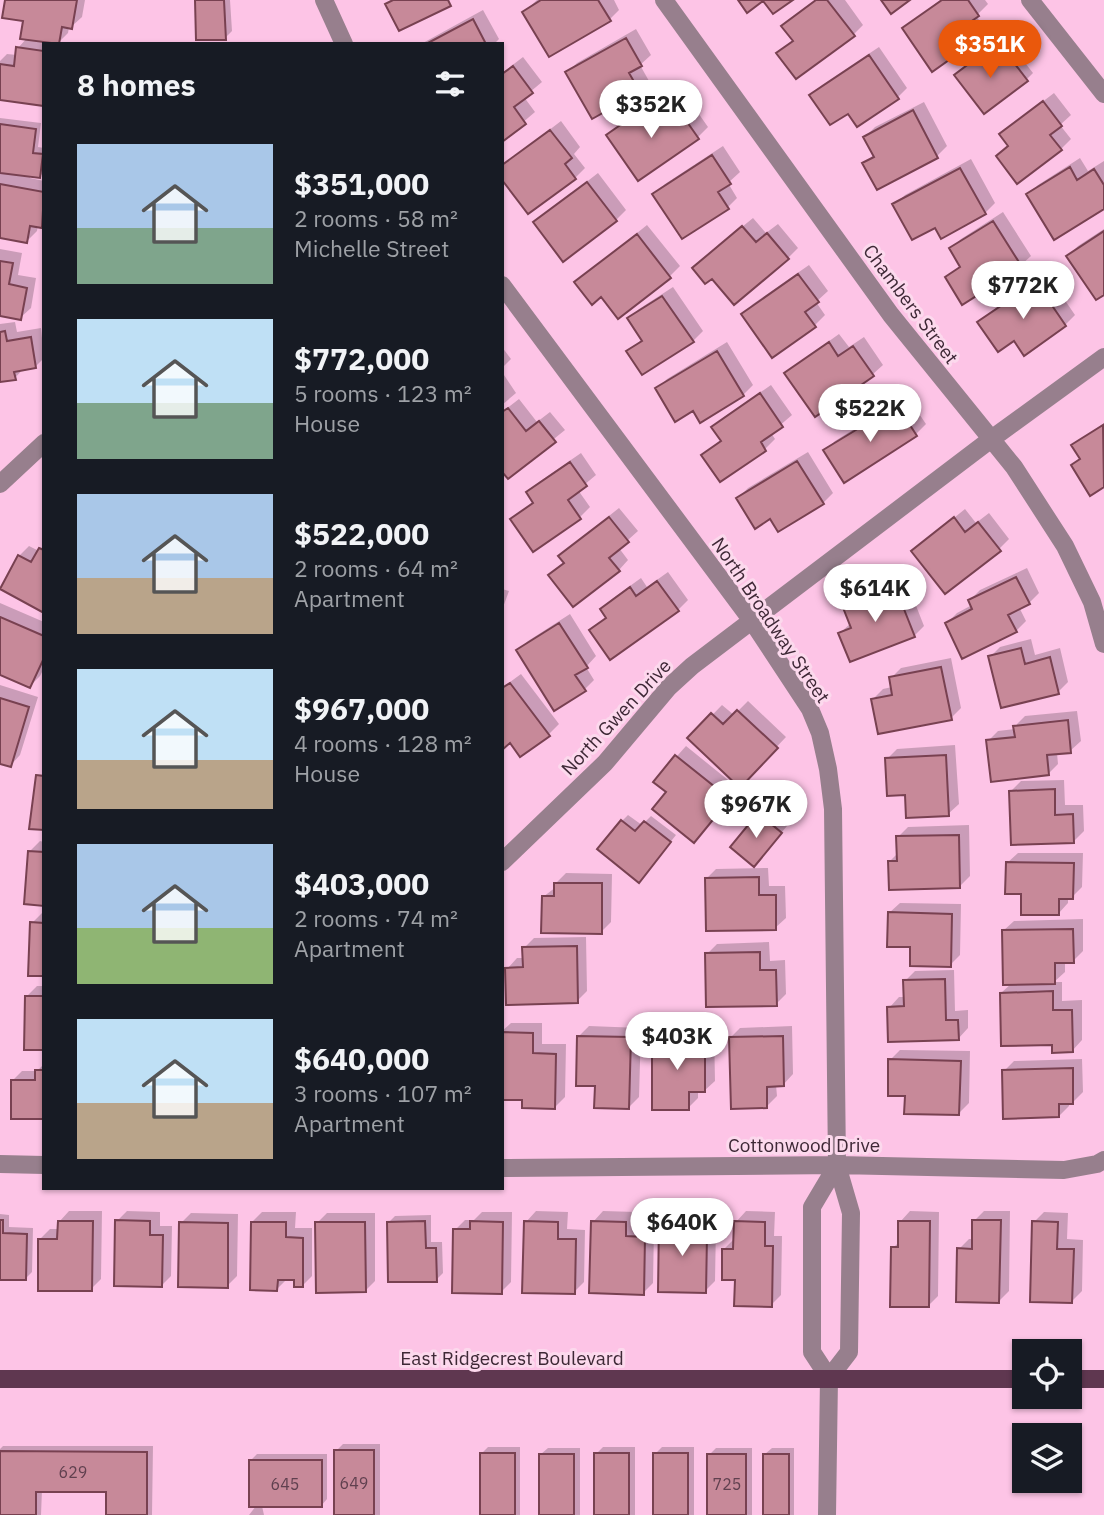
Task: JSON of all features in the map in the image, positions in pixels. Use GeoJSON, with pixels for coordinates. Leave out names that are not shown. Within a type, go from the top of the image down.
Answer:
{"type":"FeatureCollection","features":[{"type":"Feature","properties":{"kind":"main road","name":"East Ridgecrest Boulevard"},"geometry":{"type":"LineString","coordinates":[[0,1379],[1012,1379]]}},
{"type":"Feature","properties":{"kind":"main road"},"geometry":{"type":"LineString","coordinates":[[1082,1379],[1104,1379]]}},
{"type":"Feature","properties":{"kind":"street"},"geometry":{"type":"LineString","coordinates":[[324,0],[343,42]]}},
{"type":"Feature","properties":{"kind":"street","name":"Chambers Street"},"geometry":{"type":"LineString","coordinates":[[664,0],[891,315],[1014,467],[1065,546],[1092,602],[1104,644]]}},
{"type":"Feature","properties":{"kind":"street"},"geometry":{"type":"LineString","coordinates":[[1030,0],[1104,94]]}},
{"type":"Feature","properties":{"kind":"street","name":"North Broadway Street"},"geometry":{"type":"LineString","coordinates":[[504,288],[751,621],[810,709],[820,733],[833,809],[837,1165],[850,1213],[849,1352],[829,1378]]}},
{"type":"Feature","properties":{"kind":"street","name":"North Gwen Drive"},"geometry":{"type":"LineString","coordinates":[[504,860],[605,763],[669,687],[692,666],[990,440],[1104,358]]}},
{"type":"Feature","properties":{"kind":"street"},"geometry":{"type":"LineString","coordinates":[[0,484],[42,445]]}},
{"type":"Feature","properties":{"kind":"street","name":"Cottonwood Drive"},"geometry":{"type":"LineString","coordinates":[[504,1168],[837,1165],[1064,1170],[1097,1164],[1104,1160]]}},
{"type":"Feature","properties":{"kind":"street"},"geometry":{"type":"LineString","coordinates":[[0,1164],[42,1165]]}},
{"type":"Feature","properties":{"kind":"street"},"geometry":{"type":"LineString","coordinates":[[827,1515],[829,1378],[812,1352],[812,1207],[837,1165]]}},
{"type":"Feature","properties":{"kind":"building"},"geometry":{"type":"Polygon","coordinates":[[[5,0],[77,0],[72,29],[62,27],[59,42],[20,39],[23,21],[2,18],[5,0]]]}},
{"type":"Feature","properties":{"kind":"building"},"geometry":{"type":"Polygon","coordinates":[[[195,0],[224,0],[226,40],[196,40],[195,0]]]}},
{"type":"Feature","properties":{"kind":"building"},"geometry":{"type":"Polygon","coordinates":[[[393,0],[448,0],[451,6],[399,31],[385,4],[393,0]]]}},
{"type":"Feature","properties":{"kind":"building"},"geometry":{"type":"Polygon","coordinates":[[[541,0],[598,0],[611,21],[549,57],[522,12],[541,0]]]}},
{"type":"Feature","properties":{"kind":"building"},"geometry":{"type":"Polygon","coordinates":[[[738,0],[793,0],[773,14],[763,1],[747,13],[738,0]]]}},
{"type":"Feature","properties":{"kind":"building"},"geometry":{"type":"Polygon","coordinates":[[[816,0],[827,0],[855,36],[796,79],[776,53],[793,41],[781,26],[816,0]]]}},
{"type":"Feature","properties":{"kind":"building"},"geometry":{"type":"Polygon","coordinates":[[[881,0],[910,0],[891,14],[881,0]]]}},
{"type":"Feature","properties":{"kind":"building"},"geometry":{"type":"Polygon","coordinates":[[[942,0],[968,0],[979,16],[966,25],[977,40],[932,72],[902,28],[942,0]]]}},
{"type":"Feature","properties":{"kind":"building"},"geometry":{"type":"Polygon","coordinates":[[[473,19],[485,42],[430,42],[473,19]]]}},
{"type":"Feature","properties":{"kind":"building"},"geometry":{"type":"Polygon","coordinates":[[[626,38],[642,66],[629,73],[640,92],[592,119],[565,72],[626,38]]]}},
{"type":"Feature","properties":{"kind":"building"},"geometry":{"type":"Polygon","coordinates":[[[16,47],[42,51],[42,106],[0,100],[0,64],[14,66],[16,47]]]}},
{"type":"Feature","properties":{"kind":"building"},"geometry":{"type":"Polygon","coordinates":[[[990,48],[1000,61],[1008,55],[1028,81],[984,114],[954,75],[990,48]]]}},
{"type":"Feature","properties":{"kind":"building"},"geometry":{"type":"Polygon","coordinates":[[[869,55],[899,99],[857,127],[848,114],[830,125],[809,95],[869,55]]]}},
{"type":"Feature","properties":{"kind":"building"},"geometry":{"type":"Polygon","coordinates":[[[513,66],[533,93],[514,107],[526,124],[504,140],[504,73],[513,66]]]}},
{"type":"Feature","properties":{"kind":"building"},"geometry":{"type":"Polygon","coordinates":[[[1043,101],[1062,126],[1050,135],[1062,150],[1017,184],[996,156],[1008,146],[999,134],[1043,101]]]}},
{"type":"Feature","properties":{"kind":"building"},"geometry":{"type":"Polygon","coordinates":[[[652,103],[663,119],[678,109],[699,139],[638,181],[606,135],[652,103]]]}},
{"type":"Feature","properties":{"kind":"building"},"geometry":{"type":"Polygon","coordinates":[[[913,110],[938,158],[877,190],[862,163],[874,157],[863,137],[913,110]]]}},
{"type":"Feature","properties":{"kind":"building"},"geometry":{"type":"Polygon","coordinates":[[[0,124],[36,129],[33,153],[42,154],[40,178],[0,173],[0,124]]]}},
{"type":"Feature","properties":{"kind":"building"},"geometry":{"type":"Polygon","coordinates":[[[550,130],[572,158],[565,164],[576,179],[528,214],[504,183],[504,164],[550,130]]]}},
{"type":"Feature","properties":{"kind":"building"},"geometry":{"type":"Polygon","coordinates":[[[712,155],[731,184],[718,192],[729,209],[682,239],[652,194],[712,155]]]}},
{"type":"Feature","properties":{"kind":"building"},"geometry":{"type":"Polygon","coordinates":[[[1070,167],[1077,180],[1094,169],[1104,185],[1104,209],[1054,240],[1026,194],[1070,167]]]}},
{"type":"Feature","properties":{"kind":"building"},"geometry":{"type":"Polygon","coordinates":[[[960,168],[986,214],[941,239],[935,228],[912,240],[892,204],[960,168]]]}},
{"type":"Feature","properties":{"kind":"building"},"geometry":{"type":"Polygon","coordinates":[[[587,182],[617,221],[563,262],[533,222],[587,182]]]}},
{"type":"Feature","properties":{"kind":"building"},"geometry":{"type":"Polygon","coordinates":[[[0,184],[42,192],[42,228],[30,226],[27,243],[0,238],[0,184]]]}},
{"type":"Feature","properties":{"kind":"building"},"geometry":{"type":"Polygon","coordinates":[[[993,221],[1022,267],[962,305],[945,277],[960,267],[949,248],[993,221]]]}},
{"type":"Feature","properties":{"kind":"building"},"geometry":{"type":"Polygon","coordinates":[[[742,226],[756,242],[767,233],[789,259],[734,305],[712,279],[705,284],[692,268],[742,226]]]}},
{"type":"Feature","properties":{"kind":"building"},"geometry":{"type":"Polygon","coordinates":[[[1104,231],[1104,295],[1096,300],[1066,256],[1104,231]]]}},
{"type":"Feature","properties":{"kind":"building"},"geometry":{"type":"Polygon","coordinates":[[[637,234],[671,278],[618,319],[601,297],[592,305],[574,282],[637,234]]]}},
{"type":"Feature","properties":{"kind":"building"},"geometry":{"type":"Polygon","coordinates":[[[0,261],[13,263],[9,284],[27,288],[21,320],[0,316],[0,261]]]}},
{"type":"Feature","properties":{"kind":"building"},"geometry":{"type":"Polygon","coordinates":[[[798,274],[819,302],[805,312],[816,327],[772,358],[741,314],[798,274]]]}},
{"type":"Feature","properties":{"kind":"building"},"geometry":{"type":"Polygon","coordinates":[[[1036,282],[1066,326],[1024,356],[1014,341],[998,352],[977,322],[1036,282]]]}},
{"type":"Feature","properties":{"kind":"building"},"geometry":{"type":"Polygon","coordinates":[[[662,296],[694,342],[642,375],[626,351],[642,341],[627,318],[662,296]]]}},
{"type":"Feature","properties":{"kind":"building"},"geometry":{"type":"Polygon","coordinates":[[[5,331],[7,341],[31,337],[36,368],[14,372],[16,380],[0,382],[0,332],[5,331]]]}},
{"type":"Feature","properties":{"kind":"building"},"geometry":{"type":"Polygon","coordinates":[[[829,342],[838,356],[853,346],[874,376],[815,417],[784,373],[829,342]]]}},
{"type":"Feature","properties":{"kind":"building"},"geometry":{"type":"Polygon","coordinates":[[[717,351],[744,396],[700,423],[693,411],[675,422],[655,388],[717,351]]]}},
{"type":"Feature","properties":{"kind":"building"},"geometry":{"type":"Polygon","coordinates":[[[760,393],[783,427],[761,442],[766,451],[720,482],[701,455],[721,441],[711,427],[760,393]]]}},
{"type":"Feature","properties":{"kind":"building"},"geometry":{"type":"Polygon","coordinates":[[[897,405],[917,436],[844,483],[823,450],[897,405]]]}},
{"type":"Feature","properties":{"kind":"building"},"geometry":{"type":"Polygon","coordinates":[[[508,408],[526,431],[539,421],[556,442],[508,479],[504,474],[504,411],[508,408]]]}},
{"type":"Feature","properties":{"kind":"building"},"geometry":{"type":"Polygon","coordinates":[[[1103,425],[1104,487],[1090,496],[1071,465],[1080,459],[1071,445],[1103,425]]]}},
{"type":"Feature","properties":{"kind":"building"},"geometry":{"type":"Polygon","coordinates":[[[797,461],[824,504],[778,532],[770,519],[755,529],[736,498],[797,461]]]}},
{"type":"Feature","properties":{"kind":"building"},"geometry":{"type":"Polygon","coordinates":[[[570,462],[587,486],[568,500],[581,519],[533,552],[510,519],[533,503],[526,492],[570,462]]]}},
{"type":"Feature","properties":{"kind":"building"},"geometry":{"type":"Polygon","coordinates":[[[609,517],[629,542],[609,558],[620,571],[573,607],[548,575],[564,563],[558,556],[609,517]]]}},
{"type":"Feature","properties":{"kind":"building"},"geometry":{"type":"Polygon","coordinates":[[[954,517],[965,532],[978,522],[1001,551],[945,594],[911,551],[954,517]]]}},
{"type":"Feature","properties":{"kind":"building"},"geometry":{"type":"Polygon","coordinates":[[[39,548],[42,549],[42,612],[0,589],[18,555],[31,562],[39,548]]]}},
{"type":"Feature","properties":{"kind":"building"},"geometry":{"type":"Polygon","coordinates":[[[1016,577],[1030,604],[1008,615],[1017,632],[962,659],[945,623],[972,609],[968,600],[1016,577]]]}},
{"type":"Feature","properties":{"kind":"building"},"geometry":{"type":"Polygon","coordinates":[[[657,581],[679,611],[610,660],[589,630],[606,618],[600,609],[630,587],[636,596],[657,581]]]}},
{"type":"Feature","properties":{"kind":"building"},"geometry":{"type":"Polygon","coordinates":[[[894,584],[915,637],[850,662],[838,633],[851,628],[842,605],[894,584]]]}},
{"type":"Feature","properties":{"kind":"building"},"geometry":{"type":"Polygon","coordinates":[[[0,617],[42,635],[42,662],[30,688],[0,675],[0,617]]]}},
{"type":"Feature","properties":{"kind":"building"},"geometry":{"type":"Polygon","coordinates":[[[559,623],[588,668],[575,675],[586,691],[554,711],[516,650],[559,623]]]}},
{"type":"Feature","properties":{"kind":"building"},"geometry":{"type":"Polygon","coordinates":[[[1021,648],[1025,664],[1050,657],[1059,694],[1001,708],[988,656],[1021,648]]]}},
{"type":"Feature","properties":{"kind":"building"},"geometry":{"type":"Polygon","coordinates":[[[941,667],[952,720],[878,734],[871,699],[892,695],[889,677],[941,667]]]}},
{"type":"Feature","properties":{"kind":"building"},"geometry":{"type":"Polygon","coordinates":[[[510,683],[550,736],[520,757],[510,743],[504,748],[504,687],[510,683]]]}},
{"type":"Feature","properties":{"kind":"building"},"geometry":{"type":"Polygon","coordinates":[[[0,698],[29,707],[11,767],[0,764],[0,698]]]}},
{"type":"Feature","properties":{"kind":"building"},"geometry":{"type":"Polygon","coordinates":[[[737,710],[778,748],[740,788],[687,738],[711,713],[723,724],[737,710]]]}},
{"type":"Feature","properties":{"kind":"building"},"geometry":{"type":"Polygon","coordinates":[[[1068,720],[1071,753],[1047,755],[1049,775],[991,782],[986,740],[1015,737],[1013,726],[1068,720]]]}},
{"type":"Feature","properties":{"kind":"building"},"geometry":{"type":"Polygon","coordinates":[[[675,755],[730,799],[694,843],[652,809],[666,792],[653,782],[675,755]]]}},
{"type":"Feature","properties":{"kind":"building"},"geometry":{"type":"Polygon","coordinates":[[[946,755],[949,816],[906,818],[905,795],[887,796],[885,758],[946,755]]]}},
{"type":"Feature","properties":{"kind":"building"},"geometry":{"type":"Polygon","coordinates":[[[36,775],[42,776],[42,830],[29,829],[36,775]]]}},
{"type":"Feature","properties":{"kind":"building"},"geometry":{"type":"Polygon","coordinates":[[[1055,789],[1055,815],[1073,814],[1074,843],[1011,845],[1009,791],[1055,789]]]}},
{"type":"Feature","properties":{"kind":"building"},"geometry":{"type":"Polygon","coordinates":[[[758,813],[782,833],[754,867],[730,847],[758,813]]]}},
{"type":"Feature","properties":{"kind":"building"},"geometry":{"type":"Polygon","coordinates":[[[621,820],[635,831],[644,821],[671,842],[639,883],[597,849],[621,820]]]}},
{"type":"Feature","properties":{"kind":"building"},"geometry":{"type":"Polygon","coordinates":[[[959,835],[960,888],[889,890],[888,861],[897,861],[896,836],[959,835]]]}},
{"type":"Feature","properties":{"kind":"building"},"geometry":{"type":"Polygon","coordinates":[[[28,851],[42,852],[42,906],[24,904],[28,851]]]}},
{"type":"Feature","properties":{"kind":"building"},"geometry":{"type":"Polygon","coordinates":[[[1006,862],[1074,863],[1073,899],[1059,899],[1059,915],[1021,915],[1021,894],[1005,894],[1006,862]]]}},
{"type":"Feature","properties":{"kind":"building"},"geometry":{"type":"Polygon","coordinates":[[[759,877],[759,895],[776,895],[776,930],[706,931],[705,878],[759,877]]]}},
{"type":"Feature","properties":{"kind":"building"},"geometry":{"type":"Polygon","coordinates":[[[554,883],[602,883],[602,934],[541,933],[542,896],[554,896],[554,883]]]}},
{"type":"Feature","properties":{"kind":"building"},"geometry":{"type":"Polygon","coordinates":[[[888,912],[952,914],[951,967],[910,966],[910,947],[887,947],[888,912]]]}},
{"type":"Feature","properties":{"kind":"building"},"geometry":{"type":"Polygon","coordinates":[[[30,922],[42,923],[42,976],[28,976],[30,922]]]}},
{"type":"Feature","properties":{"kind":"building"},"geometry":{"type":"Polygon","coordinates":[[[1073,929],[1074,963],[1055,963],[1055,984],[1003,985],[1002,930],[1073,929]]]}},
{"type":"Feature","properties":{"kind":"building"},"geometry":{"type":"Polygon","coordinates":[[[577,946],[578,1003],[506,1005],[505,968],[523,967],[522,947],[577,946]]]}},
{"type":"Feature","properties":{"kind":"building"},"geometry":{"type":"Polygon","coordinates":[[[760,952],[760,970],[776,970],[777,1006],[706,1007],[705,953],[760,952]]]}},
{"type":"Feature","properties":{"kind":"building"},"geometry":{"type":"Polygon","coordinates":[[[945,979],[946,1020],[958,1020],[959,1040],[888,1042],[887,1007],[904,1006],[903,980],[945,979]]]}},
{"type":"Feature","properties":{"kind":"building"},"geometry":{"type":"Polygon","coordinates":[[[1053,991],[1053,1010],[1072,1010],[1073,1052],[1052,1053],[1052,1045],[1001,1046],[1000,993],[1053,991]]]}},
{"type":"Feature","properties":{"kind":"building"},"geometry":{"type":"Polygon","coordinates":[[[25,996],[42,996],[42,1050],[24,1050],[25,996]]]}},
{"type":"Feature","properties":{"kind":"building"},"geometry":{"type":"Polygon","coordinates":[[[504,1032],[533,1033],[533,1053],[556,1054],[555,1109],[522,1108],[522,1100],[504,1100],[504,1032]]]}},
{"type":"Feature","properties":{"kind":"building"},"geometry":{"type":"Polygon","coordinates":[[[577,1036],[631,1037],[629,1109],[594,1108],[595,1086],[576,1086],[577,1036]]]}},
{"type":"Feature","properties":{"kind":"building"},"geometry":{"type":"Polygon","coordinates":[[[783,1036],[784,1086],[767,1087],[767,1108],[731,1109],[729,1037],[783,1036]]]}},
{"type":"Feature","properties":{"kind":"building"},"geometry":{"type":"Polygon","coordinates":[[[705,1038],[705,1092],[689,1092],[689,1110],[652,1110],[652,1039],[705,1038]]]}},
{"type":"Feature","properties":{"kind":"building"},"geometry":{"type":"Polygon","coordinates":[[[888,1059],[961,1061],[959,1115],[904,1114],[905,1096],[888,1096],[888,1059]]]}},
{"type":"Feature","properties":{"kind":"building"},"geometry":{"type":"Polygon","coordinates":[[[1073,1068],[1073,1104],[1059,1104],[1059,1117],[1003,1119],[1002,1070],[1073,1068]]]}},
{"type":"Feature","properties":{"kind":"building"},"geometry":{"type":"Polygon","coordinates":[[[35,1070],[42,1070],[42,1119],[11,1119],[11,1080],[35,1080],[35,1070]]]}},
{"type":"Feature","properties":{"kind":"building"},"geometry":{"type":"Polygon","coordinates":[[[0,1220],[3,1220],[3,1233],[27,1234],[26,1280],[0,1280],[0,1220]]]}},
{"type":"Feature","properties":{"kind":"building"},"geometry":{"type":"Polygon","coordinates":[[[115,1220],[150,1221],[150,1235],[163,1235],[162,1287],[114,1286],[115,1220]]]}},
{"type":"Feature","properties":{"kind":"building"},"geometry":{"type":"Polygon","coordinates":[[[659,1220],[695,1221],[695,1235],[707,1235],[706,1293],[658,1292],[659,1220]]]}},
{"type":"Feature","properties":{"kind":"building"},"geometry":{"type":"Polygon","coordinates":[[[972,1220],[1001,1220],[999,1303],[956,1302],[957,1248],[972,1249],[972,1220]]]}},
{"type":"Feature","properties":{"kind":"building"},"geometry":{"type":"Polygon","coordinates":[[[58,1221],[93,1221],[92,1291],[38,1291],[38,1239],[57,1239],[58,1221]]]}},
{"type":"Feature","properties":{"kind":"building"},"geometry":{"type":"Polygon","coordinates":[[[425,1221],[426,1248],[436,1248],[437,1282],[388,1282],[387,1222],[425,1221]]]}},
{"type":"Feature","properties":{"kind":"building"},"geometry":{"type":"Polygon","coordinates":[[[470,1221],[503,1222],[502,1294],[452,1293],[453,1229],[470,1229],[470,1221]]]}},
{"type":"Feature","properties":{"kind":"building"},"geometry":{"type":"Polygon","coordinates":[[[524,1221],[558,1222],[558,1239],[576,1239],[575,1294],[522,1293],[524,1221]]]}},
{"type":"Feature","properties":{"kind":"building"},"geometry":{"type":"Polygon","coordinates":[[[591,1221],[626,1222],[626,1236],[645,1237],[644,1295],[589,1293],[591,1221]]]}},
{"type":"Feature","properties":{"kind":"building"},"geometry":{"type":"Polygon","coordinates":[[[734,1221],[765,1222],[765,1246],[773,1246],[772,1307],[734,1306],[735,1280],[722,1280],[722,1249],[733,1249],[734,1221]]]}},
{"type":"Feature","properties":{"kind":"building"},"geometry":{"type":"Polygon","coordinates":[[[898,1221],[930,1221],[929,1307],[890,1307],[891,1247],[898,1247],[898,1221]]]}},
{"type":"Feature","properties":{"kind":"building"},"geometry":{"type":"Polygon","coordinates":[[[1032,1221],[1058,1222],[1057,1249],[1074,1249],[1072,1303],[1030,1302],[1032,1221]]]}},
{"type":"Feature","properties":{"kind":"building"},"geometry":{"type":"Polygon","coordinates":[[[179,1222],[228,1223],[228,1288],[178,1287],[179,1222]]]}},
{"type":"Feature","properties":{"kind":"building"},"geometry":{"type":"Polygon","coordinates":[[[251,1222],[286,1222],[286,1237],[303,1238],[303,1287],[294,1287],[294,1280],[278,1280],[277,1291],[250,1290],[251,1222]]]}},
{"type":"Feature","properties":{"kind":"building"},"geometry":{"type":"Polygon","coordinates":[[[315,1222],[365,1222],[366,1292],[316,1293],[315,1222]]]}},
{"type":"Feature","properties":{"kind":"building"},"geometry":{"type":"Polygon","coordinates":[[[334,1450],[374,1450],[374,1515],[334,1515],[334,1450]]]}},
{"type":"Feature","properties":{"kind":"building"},"geometry":{"type":"Polygon","coordinates":[[[0,1451],[147,1452],[147,1515],[106,1515],[106,1492],[36,1492],[36,1515],[0,1515],[0,1451]]]}},
{"type":"Feature","properties":{"kind":"building"},"geometry":{"type":"Polygon","coordinates":[[[480,1453],[515,1453],[515,1515],[480,1515],[480,1453]]]}},
{"type":"Feature","properties":{"kind":"building"},"geometry":{"type":"Polygon","coordinates":[[[594,1453],[629,1453],[629,1515],[594,1515],[594,1453]]]}},
{"type":"Feature","properties":{"kind":"building"},"geometry":{"type":"Polygon","coordinates":[[[653,1453],[688,1453],[688,1515],[653,1515],[653,1453]]]}},
{"type":"Feature","properties":{"kind":"building"},"geometry":{"type":"Polygon","coordinates":[[[539,1454],[574,1454],[574,1515],[539,1515],[539,1454]]]}},
{"type":"Feature","properties":{"kind":"building"},"geometry":{"type":"Polygon","coordinates":[[[707,1454],[746,1454],[746,1515],[707,1515],[707,1454]]]}},
{"type":"Feature","properties":{"kind":"building"},"geometry":{"type":"Polygon","coordinates":[[[763,1454],[789,1454],[789,1515],[763,1515],[763,1454]]]}},
{"type":"Feature","properties":{"kind":"building"},"geometry":{"type":"Polygon","coordinates":[[[249,1460],[322,1460],[322,1507],[249,1507],[249,1460]]]}}]}
